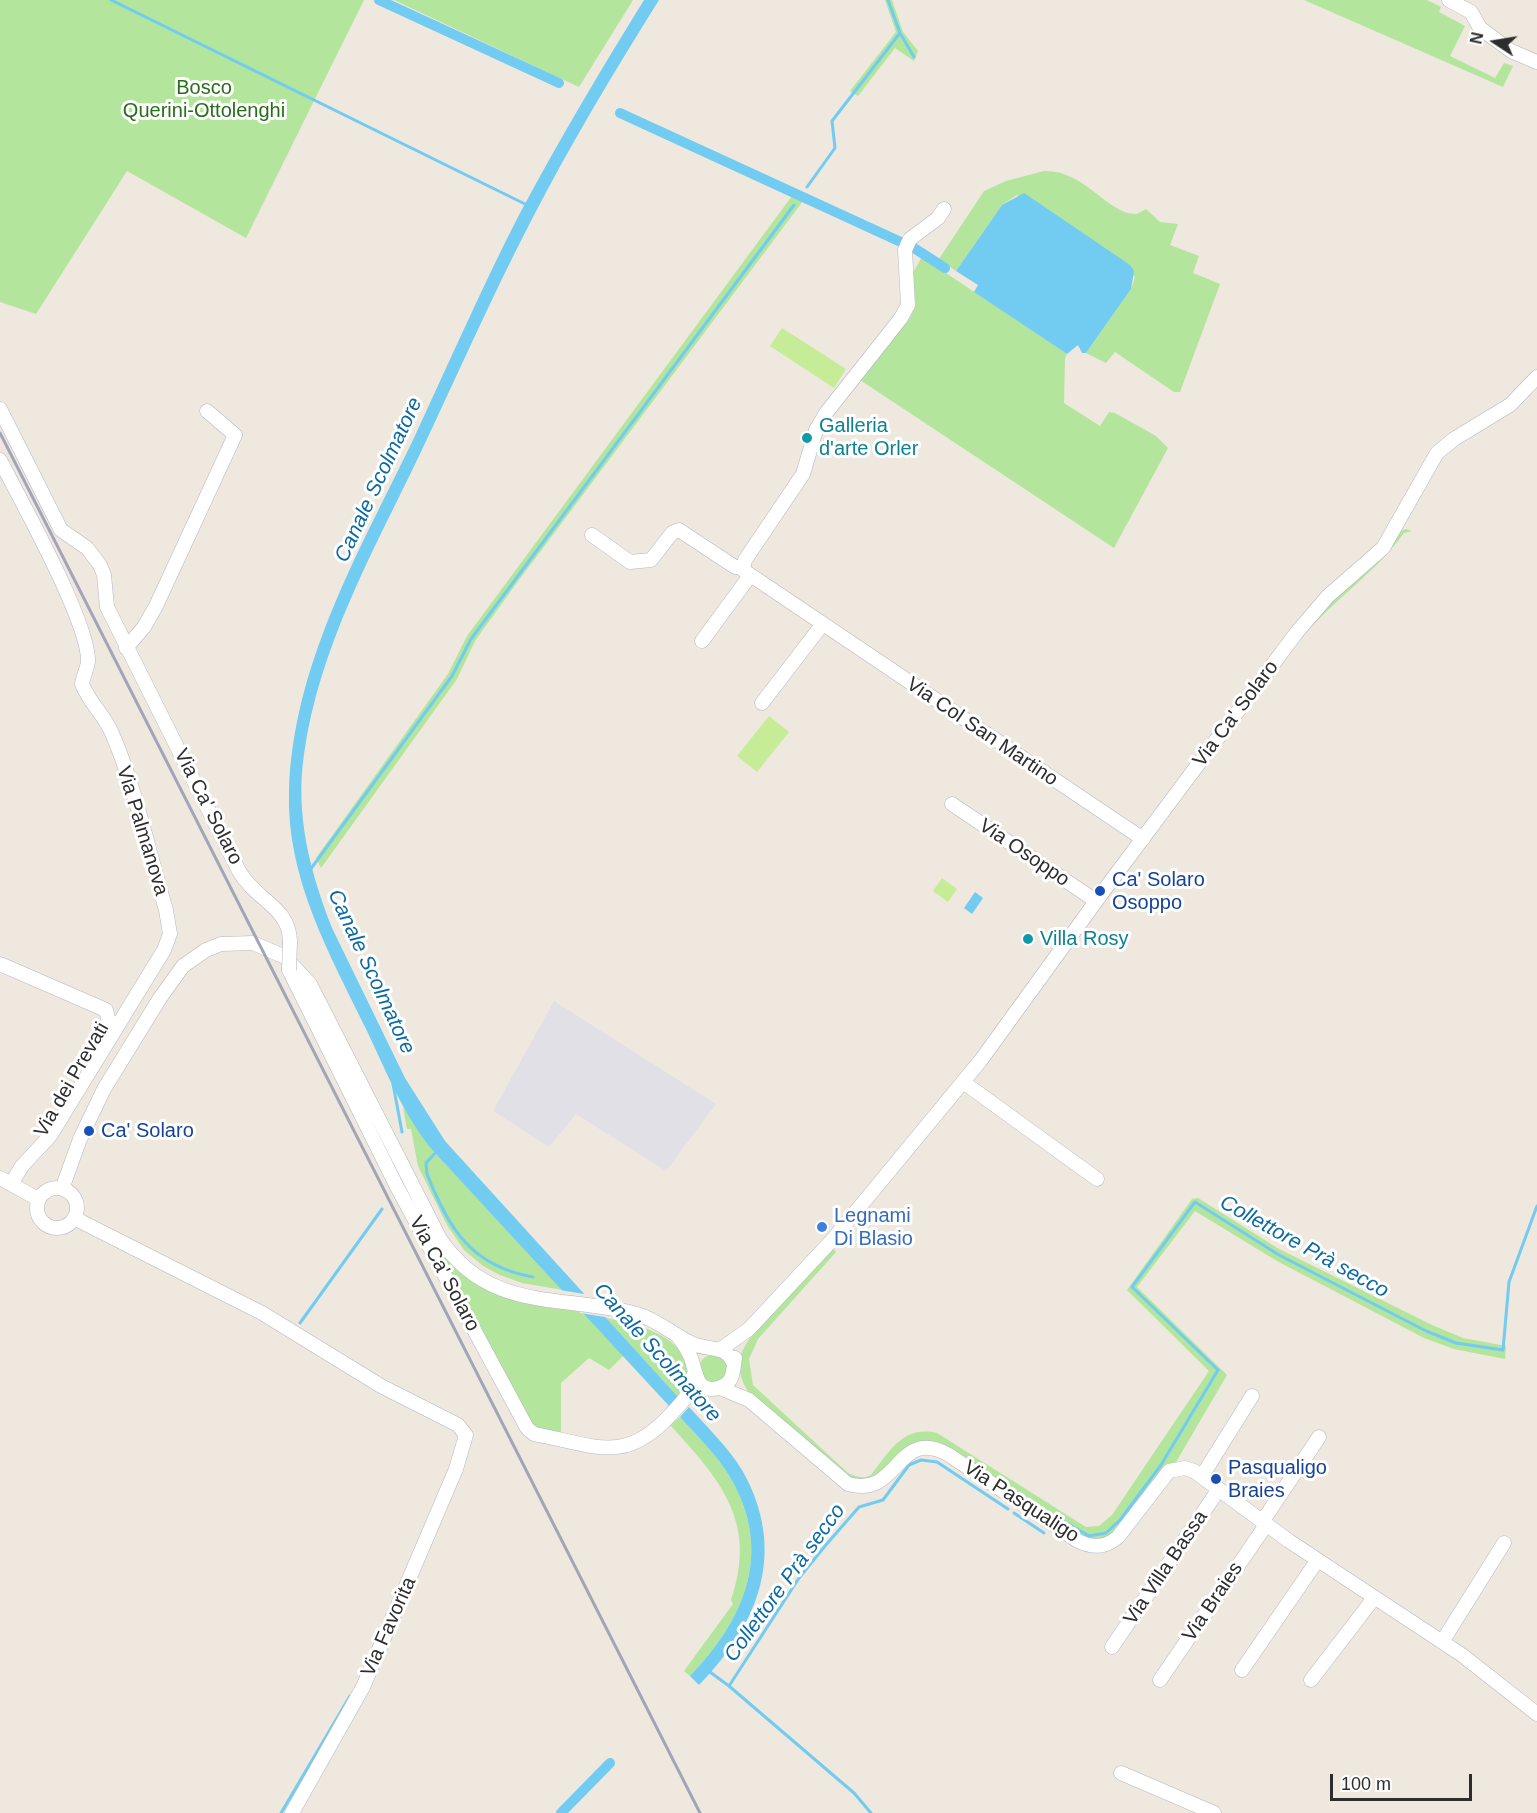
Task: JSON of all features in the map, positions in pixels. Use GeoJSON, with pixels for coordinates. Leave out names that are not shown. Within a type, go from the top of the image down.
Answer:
{"type":"FeatureCollection","features":[{"type":"Feature","properties":{"kind":"street"},"geometry":{"type":"LineString","coordinates":[[1449,0],[1471,12],[1480,28],[1511,51],[1537,62]]}},
{"type":"Feature","properties":{"kind":"street"},"geometry":{"type":"LineString","coordinates":[[702,641],[746,572],[803,474],[816,430],[826,413],[902,318],[908,305],[905,250],[910,239],[938,218],[944,209]]}},
{"type":"Feature","properties":{"kind":"street","name":"Via Ca' Solaro"},"geometry":{"type":"LineString","coordinates":[[683,1401],[726,1384],[734,1369],[739,1345],[749,1329],[845,1225],[963,1082],[1308,617],[1328,596],[1383,548],[1437,453],[1454,439],[1510,405],[1537,377]]}},
{"type":"Feature","properties":{"kind":"street","name":"Via Ca' Solaro"},"geometry":{"type":"LineString","coordinates":[[0,409],[62,530],[87,548],[100,565],[104,575],[107,607],[239,871],[257,895],[280,912],[290,932],[289,970],[402,1195],[527,1428],[534,1434],[604,1447],[624,1448],[652,1434],[683,1401],[691,1390],[694,1369],[701,1352],[714,1349],[749,1329]]}},
{"type":"Feature","properties":{"kind":"street"},"geometry":{"type":"LineString","coordinates":[[126,648],[144,627],[156,606],[234,435],[207,411]]}},
{"type":"Feature","properties":{"kind":"street","name":"Via Palmanova"},"geometry":{"type":"LineString","coordinates":[[0,460],[76,615],[88,663],[82,684],[90,701],[102,713],[119,752],[166,910],[170,934],[164,950],[50,1136],[5,1181]]}},
{"type":"Feature","properties":{"kind":"street","name":"Via Col San Martino"},"geometry":{"type":"LineString","coordinates":[[592,535],[630,562],[651,560],[672,533],[679,530],[746,572],[822,626],[1143,839]]}},
{"type":"Feature","properties":{"kind":"street"},"geometry":{"type":"LineString","coordinates":[[762,702],[822,626]]}},
{"type":"Feature","properties":{"kind":"street","name":"Via Osoppo"},"geometry":{"type":"LineString","coordinates":[[952,804],[1096,901]]}},
{"type":"Feature","properties":{"kind":"street","name":"Via Ca' Solaro"},"geometry":{"type":"LineString","coordinates":[[63,1189],[90,1115],[176,975],[206,950],[221,944],[253,943],[285,957],[310,984],[424,1210],[449,1252],[466,1270],[496,1288],[557,1302],[648,1318],[676,1335],[727,1353],[734,1369]]}},
{"type":"Feature","properties":{"kind":"street","name":"Via dei Prevati"},"geometry":{"type":"LineString","coordinates":[[0,964],[106,1010],[109,1017],[30,1152],[30,1157]]}},
{"type":"Feature","properties":{"kind":"street"},"geometry":{"type":"LineString","coordinates":[[963,1082],[1097,1179]]}},
{"type":"Feature","properties":{"kind":"street"},"geometry":{"type":"LineString","coordinates":[[5,1181],[38,1199]]}},
{"type":"Feature","properties":{"kind":"street"},"geometry":{"type":"LineString","coordinates":[[51,1189],[63,1189],[74,1197],[76,1204],[74,1218],[65,1226],[47,1226],[37,1212],[38,1199],[51,1189]]}},
{"type":"Feature","properties":{"kind":"street","name":"Via Favorita"},"geometry":{"type":"LineString","coordinates":[[74,1218],[262,1313],[381,1386],[458,1425],[464,1432],[464,1445],[456,1468],[363,1687],[292,1813]]}},
{"type":"Feature","properties":{"kind":"street","name":"Via Ca' Solaro"},"geometry":{"type":"LineString","coordinates":[[676,1335],[686,1346],[700,1384],[717,1389]]}},
{"type":"Feature","properties":{"kind":"street","name":"Via Pasqualigo"},"geometry":{"type":"LineString","coordinates":[[734,1369],[749,1400]]}},
{"type":"Feature","properties":{"kind":"street","name":"Via Pasqualigo"},"geometry":{"type":"LineString","coordinates":[[717,1389],[749,1400],[848,1484],[874,1486],[911,1452],[933,1448],[949,1455],[1078,1541],[1094,1547],[1103,1546],[1118,1538],[1170,1471],[1185,1468],[1202,1476],[1317,1560],[1442,1642],[1537,1714]]}},
{"type":"Feature","properties":{"kind":"street"},"geometry":{"type":"LineString","coordinates":[[1202,1476],[1252,1396]]}},
{"type":"Feature","properties":{"kind":"street","name":"Via Braies"},"geometry":{"type":"LineString","coordinates":[[1160,1680],[1319,1437]]}},
{"type":"Feature","properties":{"kind":"street","name":"Via Villa Bassa"},"geometry":{"type":"LineString","coordinates":[[1112,1647],[1219,1489]]}},
{"type":"Feature","properties":{"kind":"street"},"geometry":{"type":"LineString","coordinates":[[1442,1642],[1470,1601],[1504,1543]]}},
{"type":"Feature","properties":{"kind":"street"},"geometry":{"type":"LineString","coordinates":[[1242,1670],[1317,1560]]}},
{"type":"Feature","properties":{"kind":"street"},"geometry":{"type":"LineString","coordinates":[[1311,1680],[1374,1598]]}},
{"type":"Feature","properties":{"kind":"street"},"geometry":{"type":"LineString","coordinates":[[1121,1773],[1182,1808],[1214,1813]]}},
{"type":"Feature","properties":{"kind":"shaded area"},"geometry":{"type":"Polygon","coordinates":[[[554,1001],[716,1104],[666,1171],[576,1114],[549,1147],[493,1111],[554,1001]]]}},
{"type":"Feature","properties":{"kind":"green space","name":"Bosco Querini-Ottolenghi"},"geometry":{"type":"Polygon","coordinates":[[[0,0],[364,0],[246,238],[127,171],[36,314],[0,302],[0,0]]]}},
{"type":"Feature","properties":{"kind":"green space"},"geometry":{"type":"Polygon","coordinates":[[[394,0],[633,0],[579,87],[394,0]]]}},
{"type":"Feature","properties":{"kind":"green space"},"geometry":{"type":"Polygon","coordinates":[[[885,0],[892,0],[903,32],[918,51],[914,61],[895,48],[858,96],[850,91],[896,32],[885,0]]]}},
{"type":"Feature","properties":{"kind":"green space"},"geometry":{"type":"Polygon","coordinates":[[[1304,0],[1427,0],[1441,7],[1439,12],[1465,26],[1450,56],[1495,78],[1504,63],[1513,66],[1503,87],[1304,0]]]}},
{"type":"Feature","properties":{"kind":"green space"},"geometry":{"type":"Polygon","coordinates":[[[1044,171],[1072,177],[1116,208],[1126,212],[1137,214],[1146,209],[1160,222],[1178,224],[1170,245],[1199,256],[1193,273],[1220,284],[1180,392],[1174,392],[1115,352],[1106,363],[1086,353],[1131,289],[1135,277],[1017,195],[1002,205],[956,271],[939,259],[984,191],[1006,181],[1044,171]]]}},
{"type":"Feature","properties":{"kind":"green space"},"geometry":{"type":"Polygon","coordinates":[[[792,196],[803,201],[516,584],[475,641],[457,679],[321,868],[316,858],[448,674],[467,636],[792,196]]]}},
{"type":"Feature","properties":{"kind":"green space"},"geometry":{"type":"Polygon","coordinates":[[[922,257],[1067,354],[1064,403],[1100,426],[1109,412],[1115,413],[1156,436],[1168,448],[1114,548],[860,380],[911,316],[916,304],[911,276],[922,257]]]}},
{"type":"Feature","properties":{"kind":"green space"},"geometry":{"type":"Polygon","coordinates":[[[782,328],[846,369],[834,388],[770,346],[782,328]]]}},
{"type":"Feature","properties":{"kind":"green space"},"geometry":{"type":"Polygon","coordinates":[[[1406,529],[1412,531],[1404,533],[1369,573],[1305,634],[1311,620],[1392,545],[1401,531],[1406,529]]]}},
{"type":"Feature","properties":{"kind":"green space"},"geometry":{"type":"Polygon","coordinates":[[[769,716],[789,732],[757,772],[737,756],[769,716]]]}},
{"type":"Feature","properties":{"kind":"green space"},"geometry":{"type":"Polygon","coordinates":[[[942,878],[957,889],[948,902],[933,891],[942,878]]]}},
{"type":"Feature","properties":{"kind":"green space"},"geometry":{"type":"Polygon","coordinates":[[[403,1107],[435,1153],[563,1290],[522,1283],[500,1275],[483,1266],[464,1250],[447,1225],[418,1166],[411,1129],[407,1129],[403,1107]]]}},
{"type":"Feature","properties":{"kind":"green space"},"geometry":{"type":"Polygon","coordinates":[[[1198,1198],[1279,1249],[1432,1325],[1463,1338],[1506,1346],[1505,1359],[1454,1349],[1424,1338],[1277,1261],[1195,1211],[1137,1287],[1227,1375],[1176,1462],[1165,1468],[1114,1534],[1102,1540],[1087,1540],[933,1442],[923,1441],[908,1447],[879,1476],[861,1480],[850,1479],[750,1394],[743,1382],[740,1373],[740,1359],[753,1334],[832,1247],[836,1252],[758,1339],[749,1359],[753,1385],[848,1473],[863,1477],[871,1475],[891,1449],[906,1436],[925,1432],[937,1433],[1086,1527],[1099,1526],[1112,1515],[1209,1371],[1127,1290],[1192,1199],[1198,1198]]]}},
{"type":"Feature","properties":{"kind":"green space"},"geometry":{"type":"Polygon","coordinates":[[[431,1239],[443,1255],[468,1279],[496,1295],[530,1304],[583,1313],[601,1329],[623,1356],[609,1370],[589,1358],[561,1383],[561,1435],[542,1432],[531,1425],[431,1239]]]}},
{"type":"Feature","properties":{"kind":"green space"},"geometry":{"type":"Polygon","coordinates":[[[606,1318],[650,1330],[676,1346],[684,1357],[688,1371],[686,1387],[680,1388],[679,1398],[606,1318]]]}},
{"type":"Feature","properties":{"kind":"green space"},"geometry":{"type":"Polygon","coordinates":[[[713,1355],[723,1359],[727,1369],[723,1379],[713,1383],[703,1379],[699,1369],[703,1359],[713,1355]]]}},
{"type":"Feature","properties":{"kind":"green space"},"geometry":{"type":"Polygon","coordinates":[[[680,1417],[713,1453],[730,1477],[743,1505],[750,1532],[751,1558],[747,1583],[738,1608],[726,1631],[690,1676],[684,1671],[733,1604],[731,1600],[738,1572],[740,1547],[737,1525],[718,1484],[670,1425],[680,1417]]]}},
{"type":"Feature","properties":{"kind":"water"},"geometry":{"type":"Polygon","coordinates":[[[644,0],[659,0],[593,109],[531,221],[350,601],[335,638],[311,714],[304,754],[301,799],[306,843],[324,907],[405,1078],[445,1141],[679,1398],[670,1407],[435,1153],[414,1125],[389,1079],[313,915],[295,855],[290,823],[289,791],[293,744],[302,698],[332,610],[351,567],[519,215],[644,0]]]}},
{"type":"Feature","properties":{"kind":"water"},"geometry":{"type":"Polygon","coordinates":[[[1024,193],[1130,265],[1134,271],[1131,289],[1086,353],[1082,353],[1078,345],[1067,354],[974,292],[978,285],[956,271],[1002,205],[1024,193]]]}},
{"type":"Feature","properties":{"kind":"water"},"geometry":{"type":"Polygon","coordinates":[[[975,892],[983,898],[972,914],[964,908],[975,892]]]}},
{"type":"Feature","properties":{"kind":"water"},"geometry":{"type":"Polygon","coordinates":[[[689,1407],[724,1445],[742,1470],[756,1500],[763,1529],[764,1558],[760,1585],[751,1612],[738,1637],[699,1685],[690,1676],[726,1631],[738,1608],[747,1583],[751,1558],[750,1532],[743,1505],[725,1469],[680,1417],[689,1407]]]}},
{"type":"Feature","properties":{"kind":"pier"},"geometry":{"type":"Polygon","coordinates":[[[560,1290],[590,1295],[611,1318],[580,1313],[560,1290]]]}},
{"type":"Feature","properties":{"kind":"waterway"},"geometry":{"type":"LineString","coordinates":[[111,0],[527,205]]}},
{"type":"Feature","properties":{"kind":"waterway"},"geometry":{"type":"LineString","coordinates":[[379,0],[559,83]]}},
{"type":"Feature","properties":{"kind":"waterway"},"geometry":{"type":"LineString","coordinates":[[888,0],[900,33],[914,57]]}},
{"type":"Feature","properties":{"kind":"waterway"},"geometry":{"type":"LineString","coordinates":[[807,187],[835,148],[832,121],[900,33]]}},
{"type":"Feature","properties":{"kind":"waterway"},"geometry":{"type":"LineString","coordinates":[[620,113],[903,243]]}},
{"type":"Feature","properties":{"kind":"waterway"},"geometry":{"type":"LineString","coordinates":[[310,870],[452,676],[471,639],[794,205]]}},
{"type":"Feature","properties":{"kind":"waterway"},"geometry":{"type":"LineString","coordinates":[[914,248],[945,268]]}},
{"type":"Feature","properties":{"kind":"waterway"},"geometry":{"type":"LineString","coordinates":[[393,1084],[402,1132]]}},
{"type":"Feature","properties":{"kind":"waterway"},"geometry":{"type":"LineString","coordinates":[[437,1151],[426,1163],[427,1174],[454,1228],[465,1242],[493,1264],[533,1277]]}},
{"type":"Feature","properties":{"kind":"waterway","name":"Collettore Prà secco"},"geometry":{"type":"LineString","coordinates":[[1058,1518],[1089,1536],[1106,1533],[1120,1520],[1161,1465],[1218,1370],[1132,1287],[1195,1202],[1279,1255],[1426,1331],[1456,1343],[1503,1350],[1509,1282],[1537,1206]]}},
{"type":"Feature","properties":{"kind":"waterway"},"geometry":{"type":"LineString","coordinates":[[300,1323],[382,1209]]}},
{"type":"Feature","properties":{"kind":"waterway","name":"Collettore Prà secco"},"geometry":{"type":"LineString","coordinates":[[710,1672],[729,1686],[799,1578],[825,1546],[859,1507],[883,1500],[909,1465],[921,1460],[937,1462],[1008,1509]]}},
{"type":"Feature","properties":{"kind":"waterway","name":"Collettore Prà secco"},"geometry":{"type":"LineString","coordinates":[[1014,1513],[1044,1533]]}},
{"type":"Feature","properties":{"kind":"waterway"},"geometry":{"type":"LineString","coordinates":[[729,1686],[854,1793],[871,1813]]}},
{"type":"Feature","properties":{"kind":"waterway"},"geometry":{"type":"LineString","coordinates":[[281,1813],[350,1696]]}},
{"type":"Feature","properties":{"kind":"waterway","name":"Canale Scolmatore"},"geometry":{"type":"LineString","coordinates":[[561,1813],[610,1763]]}},
{"type":"Feature","properties":{"kind":"railway"},"geometry":{"type":"LineString","coordinates":[[0,433],[700,1813]]}},
{"type":"Feature","properties":{"kind":"place","name":"Galleria d'arte Orler"},"geometry":{"type":"Point","coordinates":[807,438]}},
{"type":"Feature","properties":{"kind":"place","name":"Ca' Solaro Osoppo"},"geometry":{"type":"Point","coordinates":[1100,891]}},
{"type":"Feature","properties":{"kind":"place","name":"Villa Rosy"},"geometry":{"type":"Point","coordinates":[1028,939]}},
{"type":"Feature","properties":{"kind":"place","name":"Ca' Solaro"},"geometry":{"type":"Point","coordinates":[89,1131]}},
{"type":"Feature","properties":{"kind":"place","name":"Legnami Di Blasio"},"geometry":{"type":"Point","coordinates":[822,1227]}},
{"type":"Feature","properties":{"kind":"place","name":"Pasqualigo Braies"},"geometry":{"type":"Point","coordinates":[1216,1479]}}]}
